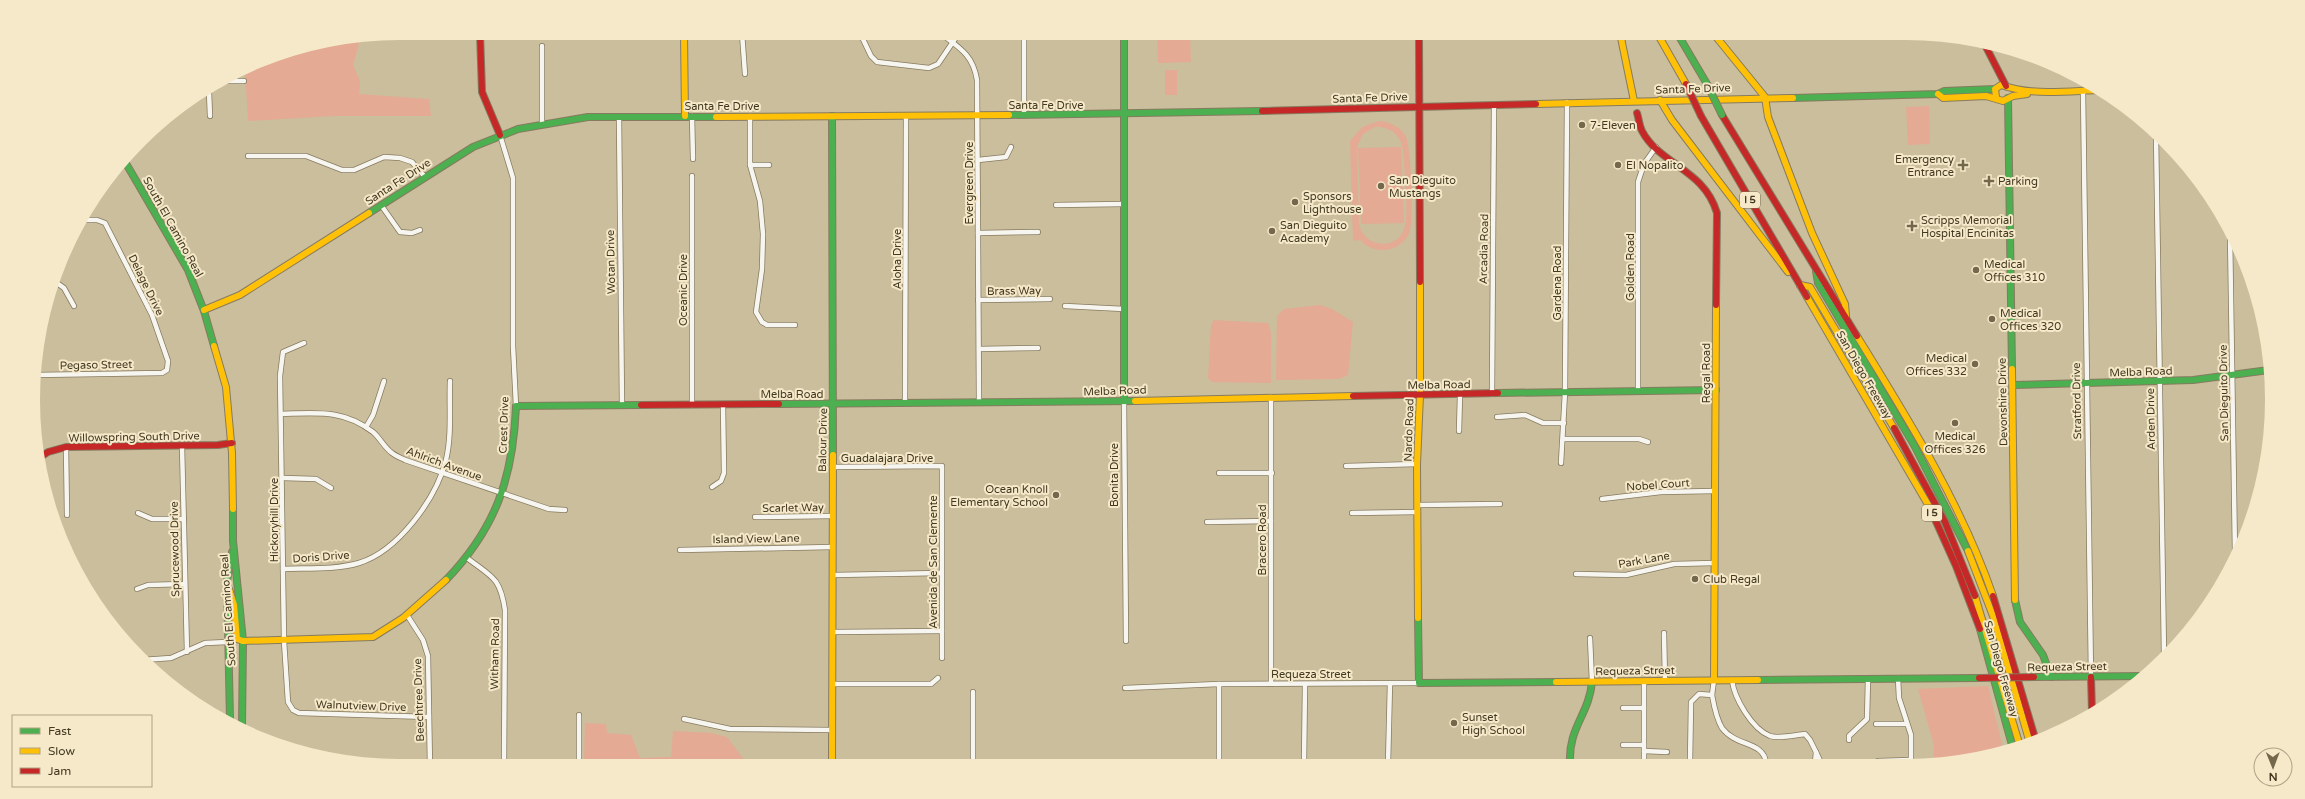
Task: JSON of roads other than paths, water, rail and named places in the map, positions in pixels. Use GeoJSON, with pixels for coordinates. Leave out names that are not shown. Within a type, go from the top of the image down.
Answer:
{"type":"FeatureCollection","features":[{"type":"Feature","properties":{"kind":"main road","name":"Crest Drive"},"geometry":{"type":"LineString","coordinates":[[480,40],[482,92],[500,135]]}},
{"type":"Feature","properties":{"kind":"main road"},"geometry":{"type":"LineString","coordinates":[[684,40],[684,116]]}},
{"type":"Feature","properties":{"kind":"main road","name":"Bonita Drive"},"geometry":{"type":"LineString","coordinates":[[1124,40],[1124,400]]}},
{"type":"Feature","properties":{"kind":"main road","name":"Nardo Road"},"geometry":{"type":"LineString","coordinates":[[1419,40],[1420,395],[1417,464],[1419,683]]}},
{"type":"Feature","properties":{"kind":"main road"},"geometry":{"type":"LineString","coordinates":[[1621,40],[1634,101]]}},
{"type":"Feature","properties":{"kind":"main road","name":"San Diego Freeway"},"geometry":{"type":"LineString","coordinates":[[1661,40],[1686,84],[1701,116],[1926,500],[1956,566],[1977,619],[2011,743]]}},
{"type":"Feature","properties":{"kind":"main road","name":"San Diego Freeway"},"geometry":{"type":"LineString","coordinates":[[1681,40],[1707,84],[1722,115],[1788,228],[1815,266],[1927,456],[1973,546],[1999,614],[2034,735]]}},
{"type":"Feature","properties":{"kind":"main road"},"geometry":{"type":"LineString","coordinates":[[1719,40],[1765,97],[1768,117],[1812,233],[1845,304],[1846,317]]}},
{"type":"Feature","properties":{"kind":"main road"},"geometry":{"type":"LineString","coordinates":[[1987,49],[2008,87],[2045,92]]}},
{"type":"Feature","properties":{"kind":"main road"},"geometry":{"type":"LineString","coordinates":[[1995,64],[1998,76],[1998,99]]}},
{"type":"Feature","properties":{"kind":"main road","name":"Santa Fe Drive"},"geometry":{"type":"LineString","coordinates":[[204,310],[240,295],[473,147],[500,135],[542,124],[588,117],[1124,115],[1567,102],[1938,94],[1944,92],[2008,87]]}},
{"type":"Feature","properties":{"kind":"main road","name":"Devonshire Drive"},"geometry":{"type":"LineString","coordinates":[[2008,87],[2015,601],[2020,622],[2043,655],[2051,677]]}},
{"type":"Feature","properties":{"kind":"main road"},"geometry":{"type":"LineString","coordinates":[[2008,98],[2045,92],[2089,91]]}},
{"type":"Feature","properties":{"kind":"main road","name":"Santa Fe Drive"},"geometry":{"type":"LineString","coordinates":[[1938,94],[1944,98],[2008,98]]}},
{"type":"Feature","properties":{"kind":"main road","name":"Devonshire Drive"},"geometry":{"type":"LineString","coordinates":[[1998,99],[2008,118]]}},
{"type":"Feature","properties":{"kind":"main road"},"geometry":{"type":"LineString","coordinates":[[1660,100],[1672,120],[1809,300]]}},
{"type":"Feature","properties":{"kind":"main road","name":"Regal Road"},"geometry":{"type":"LineString","coordinates":[[1637,112],[1642,133],[1712,195],[1716,204],[1714,680]]}},
{"type":"Feature","properties":{"kind":"main road","name":"Balour Drive"},"geometry":{"type":"LineString","coordinates":[[832,116],[834,404],[832,467],[832,547],[834,575],[832,759]]}},
{"type":"Feature","properties":{"kind":"main road","name":"South El Camino Real"},"geometry":{"type":"LineString","coordinates":[[127,165],[188,270],[204,310],[226,387],[232,443],[233,542],[243,641],[242,723]]}},
{"type":"Feature","properties":{"kind":"main road"},"geometry":{"type":"LineString","coordinates":[[1815,266],[1818,283],[1896,415],[1947,506],[1966,546],[1991,610],[2008,662],[2028,737]]}},
{"type":"Feature","properties":{"kind":"main road"},"geometry":{"type":"LineString","coordinates":[[1800,285],[1810,288],[1930,491],[1968,578],[1988,633],[2018,741]]}},
{"type":"Feature","properties":{"kind":"main road","name":"Melba Road"},"geometry":{"type":"LineString","coordinates":[[2013,385],[2159,382],[2264,371]]}},
{"type":"Feature","properties":{"kind":"main road","name":"Melba Road"},"geometry":{"type":"LineString","coordinates":[[516,406],[834,404],[1716,390]]}},
{"type":"Feature","properties":{"kind":"main road","name":"Crest Drive"},"geometry":{"type":"LineString","coordinates":[[243,641],[284,641],[373,637],[387,630],[408,615],[454,574],[467,558],[488,525],[503,494],[513,460],[516,439],[516,406]]}},
{"type":"Feature","properties":{"kind":"main road","name":"Willowspring South Drive"},"geometry":{"type":"LineString","coordinates":[[44,454],[66,447],[182,446],[232,443]]}},
{"type":"Feature","properties":{"kind":"main road","name":"South El Camino Real"},"geometry":{"type":"LineString","coordinates":[[230,716],[226,581],[233,542]]}},
{"type":"Feature","properties":{"kind":"main road"},"geometry":{"type":"LineString","coordinates":[[226,581],[234,605],[237,639],[243,641]]}},
{"type":"Feature","properties":{"kind":"main road","name":"Requeza Street"},"geometry":{"type":"LineString","coordinates":[[1419,683],[2135,676]]}},
{"type":"Feature","properties":{"kind":"main road","name":"Stratford Drive"},"geometry":{"type":"LineString","coordinates":[[2092,677],[2092,706]]}},
{"type":"Feature","properties":{"kind":"main road"},"geometry":{"type":"LineString","coordinates":[[1570,759],[1572,733],[1592,696],[1592,682]]}},
{"type":"Feature","properties":{"kind":"street"},"geometry":{"type":"LineString","coordinates":[[743,40],[745,74]]}},
{"type":"Feature","properties":{"kind":"street"},"geometry":{"type":"LineString","coordinates":[[863,40],[871,56],[877,62],[929,68],[936,66],[956,40]]}},
{"type":"Feature","properties":{"kind":"street","name":"Evergreen Drive"},"geometry":{"type":"LineString","coordinates":[[950,40],[967,54],[975,65],[978,80],[979,402]]}},
{"type":"Feature","properties":{"kind":"street"},"geometry":{"type":"LineString","coordinates":[[1024,40],[1024,115]]}},
{"type":"Feature","properties":{"kind":"street"},"geometry":{"type":"LineString","coordinates":[[542,46],[542,124]]}},
{"type":"Feature","properties":{"kind":"street"},"geometry":{"type":"LineString","coordinates":[[231,82],[244,82]]}},
{"type":"Feature","properties":{"kind":"street","name":"Stratford Drive"},"geometry":{"type":"LineString","coordinates":[[2083,91],[2092,677]]}},
{"type":"Feature","properties":{"kind":"street"},"geometry":{"type":"LineString","coordinates":[[210,94],[210,116]]}},
{"type":"Feature","properties":{"kind":"street","name":"Regal Road"},"geometry":{"type":"LineString","coordinates":[[1634,101],[1637,112]]}},
{"type":"Feature","properties":{"kind":"street","name":"Gardena Road"},"geometry":{"type":"LineString","coordinates":[[1561,463],[1565,392],[1567,102]]}},
{"type":"Feature","properties":{"kind":"street","name":"Arcadia Road"},"geometry":{"type":"LineString","coordinates":[[1492,394],[1494,105]]}},
{"type":"Feature","properties":{"kind":"street"},"geometry":{"type":"LineString","coordinates":[[692,116],[693,159]]}},
{"type":"Feature","properties":{"kind":"street"},"geometry":{"type":"LineString","coordinates":[[750,116],[750,165],[760,201],[763,234],[758,316],[768,325],[795,325]]}},
{"type":"Feature","properties":{"kind":"street","name":"Aloha Drive"},"geometry":{"type":"LineString","coordinates":[[905,403],[906,116]]}},
{"type":"Feature","properties":{"kind":"street","name":"Wotan Drive"},"geometry":{"type":"LineString","coordinates":[[619,118],[622,405]]}},
{"type":"Feature","properties":{"kind":"street","name":"Crest Drive"},"geometry":{"type":"LineString","coordinates":[[500,135],[513,178],[513,349],[516,406]]}},
{"type":"Feature","properties":{"kind":"street","name":"Arden Drive"},"geometry":{"type":"LineString","coordinates":[[2156,141],[2164,650]]}},
{"type":"Feature","properties":{"kind":"street"},"geometry":{"type":"LineString","coordinates":[[978,160],[1006,157],[1012,147]]}},
{"type":"Feature","properties":{"kind":"street","name":"Golden Road"},"geometry":{"type":"LineString","coordinates":[[1638,391],[1638,182],[1644,164],[1656,147]]}},
{"type":"Feature","properties":{"kind":"street"},"geometry":{"type":"LineString","coordinates":[[248,156],[306,156],[342,170],[354,170],[384,157],[400,158],[412,162],[425,177]]}},
{"type":"Feature","properties":{"kind":"street"},"geometry":{"type":"LineString","coordinates":[[750,165],[769,165]]}},
{"type":"Feature","properties":{"kind":"street","name":"Oceanic Drive"},"geometry":{"type":"LineString","coordinates":[[692,176],[692,405]]}},
{"type":"Feature","properties":{"kind":"street"},"geometry":{"type":"LineString","coordinates":[[1056,205],[1124,204]]}},
{"type":"Feature","properties":{"kind":"street"},"geometry":{"type":"LineString","coordinates":[[381,205],[400,232],[412,233],[420,230]]}},
{"type":"Feature","properties":{"kind":"street","name":"Delage Drive"},"geometry":{"type":"LineString","coordinates":[[88,220],[97,220],[104,223],[138,284],[152,315],[168,361],[167,370],[157,373]]}},
{"type":"Feature","properties":{"kind":"street"},"geometry":{"type":"LineString","coordinates":[[978,232],[1038,232]]}},
{"type":"Feature","properties":{"kind":"street","name":"San Dieguito Drive"},"geometry":{"type":"LineString","coordinates":[[2230,245],[2235,544]]}},
{"type":"Feature","properties":{"kind":"street"},"geometry":{"type":"LineString","coordinates":[[59,285],[64,288],[74,306]]}},
{"type":"Feature","properties":{"kind":"street","name":"Brass Way"},"geometry":{"type":"LineString","coordinates":[[978,300],[1050,300]]}},
{"type":"Feature","properties":{"kind":"street"},"geometry":{"type":"LineString","coordinates":[[1065,306],[1124,309]]}},
{"type":"Feature","properties":{"kind":"street","name":"Hickoryhill Drive"},"geometry":{"type":"LineString","coordinates":[[293,710],[288,702],[284,641],[283,478],[280,376],[283,352],[304,343]]}},
{"type":"Feature","properties":{"kind":"street"},"geometry":{"type":"LineString","coordinates":[[979,349],[1038,348]]}},
{"type":"Feature","properties":{"kind":"street","name":"Pegaso Street"},"geometry":{"type":"LineString","coordinates":[[41,375],[157,373]]}},
{"type":"Feature","properties":{"kind":"street"},"geometry":{"type":"LineString","coordinates":[[366,427],[373,415],[384,381]]}},
{"type":"Feature","properties":{"kind":"street","name":"Doris Drive"},"geometry":{"type":"LineString","coordinates":[[283,569],[346,566],[371,558],[395,542],[421,512],[441,474],[448,444],[450,381]]}},
{"type":"Feature","properties":{"kind":"street"},"geometry":{"type":"LineString","coordinates":[[1460,395],[1460,432]]}},
{"type":"Feature","properties":{"kind":"street","name":"Bracero Road"},"geometry":{"type":"LineString","coordinates":[[1271,396],[1271,684]]}},
{"type":"Feature","properties":{"kind":"street","name":"Bonita Drive"},"geometry":{"type":"LineString","coordinates":[[1124,400],[1126,641]]}},
{"type":"Feature","properties":{"kind":"street"},"geometry":{"type":"LineString","coordinates":[[712,487],[721,481],[724,473],[723,405]]}},
{"type":"Feature","properties":{"kind":"street","name":"Ahlrich Avenue"},"geometry":{"type":"LineString","coordinates":[[281,414],[327,412],[341,415],[366,427],[375,434],[391,453],[405,460],[441,474],[549,509],[564,510]]}},
{"type":"Feature","properties":{"kind":"street"},"geometry":{"type":"LineString","coordinates":[[1497,417],[1525,415],[1543,423],[1564,423]]}},
{"type":"Feature","properties":{"kind":"street"},"geometry":{"type":"LineString","coordinates":[[1563,439],[1639,439],[1648,442]]}},
{"type":"Feature","properties":{"kind":"street","name":"Sprucewood Drive"},"geometry":{"type":"LineString","coordinates":[[182,446],[187,652]]}},
{"type":"Feature","properties":{"kind":"street"},"geometry":{"type":"LineString","coordinates":[[66,447],[67,515]]}},
{"type":"Feature","properties":{"kind":"street"},"geometry":{"type":"LineString","coordinates":[[1346,466],[1417,464]]}},
{"type":"Feature","properties":{"kind":"street","name":"Guadalajara Drive"},"geometry":{"type":"LineString","coordinates":[[832,467],[942,466]]}},
{"type":"Feature","properties":{"kind":"street","name":"Avenida de San Clemente"},"geometry":{"type":"LineString","coordinates":[[942,466],[942,658]]}},
{"type":"Feature","properties":{"kind":"street"},"geometry":{"type":"LineString","coordinates":[[1219,473],[1272,473]]}},
{"type":"Feature","properties":{"kind":"street"},"geometry":{"type":"LineString","coordinates":[[283,478],[316,479],[331,488]]}},
{"type":"Feature","properties":{"kind":"street","name":"Nobel Court"},"geometry":{"type":"LineString","coordinates":[[1602,500],[1662,492],[1715,491]]}},
{"type":"Feature","properties":{"kind":"street"},"geometry":{"type":"LineString","coordinates":[[1352,513],[1500,504]]}},
{"type":"Feature","properties":{"kind":"street"},"geometry":{"type":"LineString","coordinates":[[138,513],[152,519],[184,519]]}},
{"type":"Feature","properties":{"kind":"street","name":"Scarlet Way"},"geometry":{"type":"LineString","coordinates":[[755,517],[832,516]]}},
{"type":"Feature","properties":{"kind":"street"},"geometry":{"type":"LineString","coordinates":[[1207,522],[1271,521]]}},
{"type":"Feature","properties":{"kind":"street","name":"Island View Lane"},"geometry":{"type":"LineString","coordinates":[[680,550],[832,547]]}},
{"type":"Feature","properties":{"kind":"street","name":"Witham Road"},"geometry":{"type":"LineString","coordinates":[[467,558],[497,581],[502,590],[505,610],[504,759]]}},
{"type":"Feature","properties":{"kind":"street","name":"Park Lane"},"geometry":{"type":"LineString","coordinates":[[1576,574],[1626,575],[1674,564],[1715,563]]}},
{"type":"Feature","properties":{"kind":"street"},"geometry":{"type":"LineString","coordinates":[[834,575],[941,573]]}},
{"type":"Feature","properties":{"kind":"street"},"geometry":{"type":"LineString","coordinates":[[137,589],[148,585],[185,584]]}},
{"type":"Feature","properties":{"kind":"street","name":"Beechtree Drive"},"geometry":{"type":"LineString","coordinates":[[408,615],[423,640],[428,656],[430,759]]}},
{"type":"Feature","properties":{"kind":"street"},"geometry":{"type":"LineString","coordinates":[[834,632],[942,631]]}},
{"type":"Feature","properties":{"kind":"street"},"geometry":{"type":"LineString","coordinates":[[1664,633],[1665,681]]}},
{"type":"Feature","properties":{"kind":"street"},"geometry":{"type":"LineString","coordinates":[[1590,638],[1592,682]]}},
{"type":"Feature","properties":{"kind":"street"},"geometry":{"type":"LineString","coordinates":[[151,659],[171,658],[205,643],[228,642]]}},
{"type":"Feature","properties":{"kind":"street"},"geometry":{"type":"LineString","coordinates":[[833,684],[931,684],[938,678]]}},
{"type":"Feature","properties":{"kind":"street"},"geometry":{"type":"LineString","coordinates":[[1848,740],[1849,736],[1868,719],[1868,678]]}},
{"type":"Feature","properties":{"kind":"street"},"geometry":{"type":"LineString","coordinates":[[1898,678],[1898,698],[1911,735],[1911,759]]}},
{"type":"Feature","properties":{"kind":"street"},"geometry":{"type":"LineString","coordinates":[[1714,680],[1712,695],[1715,711],[1723,728],[1740,742],[1760,749],[1765,759]]}},
{"type":"Feature","properties":{"kind":"street"},"geometry":{"type":"LineString","coordinates":[[1732,680],[1733,686],[1747,716],[1769,736],[1805,734],[1810,740],[1819,759]]}},
{"type":"Feature","properties":{"kind":"street"},"geometry":{"type":"LineString","coordinates":[[1644,681],[1644,759]]}},
{"type":"Feature","properties":{"kind":"street"},"geometry":{"type":"LineString","coordinates":[[1388,759],[1390,683]]}},
{"type":"Feature","properties":{"kind":"street","name":"Requeza Street"},"geometry":{"type":"LineString","coordinates":[[1125,688],[1219,684],[1419,683]]}},
{"type":"Feature","properties":{"kind":"street"},"geometry":{"type":"LineString","coordinates":[[1219,684],[1219,759]]}},
{"type":"Feature","properties":{"kind":"street"},"geometry":{"type":"LineString","coordinates":[[1304,759],[1305,684]]}},
{"type":"Feature","properties":{"kind":"street"},"geometry":{"type":"LineString","coordinates":[[973,692],[973,759]]}},
{"type":"Feature","properties":{"kind":"street"},"geometry":{"type":"LineString","coordinates":[[1690,759],[1691,702],[1696,696],[1712,695]]}},
{"type":"Feature","properties":{"kind":"street"},"geometry":{"type":"LineString","coordinates":[[1624,708],[1644,708]]}},
{"type":"Feature","properties":{"kind":"street","name":"Walnutview Drive"},"geometry":{"type":"LineString","coordinates":[[293,710],[300,713],[429,717]]}},
{"type":"Feature","properties":{"kind":"street"},"geometry":{"type":"LineString","coordinates":[[579,715],[579,759]]}},
{"type":"Feature","properties":{"kind":"street"},"geometry":{"type":"LineString","coordinates":[[684,718],[730,729],[832,730]]}},
{"type":"Feature","properties":{"kind":"street"},"geometry":{"type":"LineString","coordinates":[[1876,724],[1907,724]]}},
{"type":"Feature","properties":{"kind":"street"},"geometry":{"type":"LineString","coordinates":[[1624,745],[1644,745]]}},
{"type":"Feature","properties":{"kind":"street"},"geometry":{"type":"LineString","coordinates":[[1644,751],[1667,752]]}},
{"type":"Feature","properties":{"kind":"street"},"geometry":{"type":"LineString","coordinates":[[1815,759],[1816,752]]}},
{"type":"Feature","properties":{"kind":"place","name":"7-Eleven"},"geometry":{"type":"Point","coordinates":[1582,125]}},
{"type":"Feature","properties":{"kind":"place","name":"El Nopalito"},"geometry":{"type":"Point","coordinates":[1618,165]}},
{"type":"Feature","properties":{"kind":"place","name":"Emergency Entrance"},"geometry":{"type":"Point","coordinates":[1963,165]}},
{"type":"Feature","properties":{"kind":"place","name":"Parking"},"geometry":{"type":"Point","coordinates":[1989,181]}},
{"type":"Feature","properties":{"kind":"place","name":"San Dieguito Mustangs"},"geometry":{"type":"Point","coordinates":[1381,186]}},
{"type":"Feature","properties":{"kind":"place","name":"Sponsors Lighthouse"},"geometry":{"type":"Point","coordinates":[1295,202]}},
{"type":"Feature","properties":{"kind":"place","name":"Scripps Memorial Hospital Encinitas"},"geometry":{"type":"Point","coordinates":[1912,226]}},
{"type":"Feature","properties":{"kind":"place","name":"San Dieguito Academy"},"geometry":{"type":"Point","coordinates":[1272,231]}},
{"type":"Feature","properties":{"kind":"place","name":"Medical Offices 310"},"geometry":{"type":"Point","coordinates":[1976,270]}},
{"type":"Feature","properties":{"kind":"place","name":"Medical Offices 320"},"geometry":{"type":"Point","coordinates":[1992,319]}},
{"type":"Feature","properties":{"kind":"place","name":"Medical Offices 332"},"geometry":{"type":"Point","coordinates":[1975,364]}},
{"type":"Feature","properties":{"kind":"place","name":"Medical Offices 326"},"geometry":{"type":"Point","coordinates":[1955,423]}},
{"type":"Feature","properties":{"kind":"place","name":"Ocean Knoll Elementary School"},"geometry":{"type":"Point","coordinates":[1056,495]}},
{"type":"Feature","properties":{"kind":"place","name":"Club Regal"},"geometry":{"type":"Point","coordinates":[1695,579]}},
{"type":"Feature","properties":{"kind":"place","name":"Sunset High School"},"geometry":{"type":"Point","coordinates":[1454,723]}}]}
